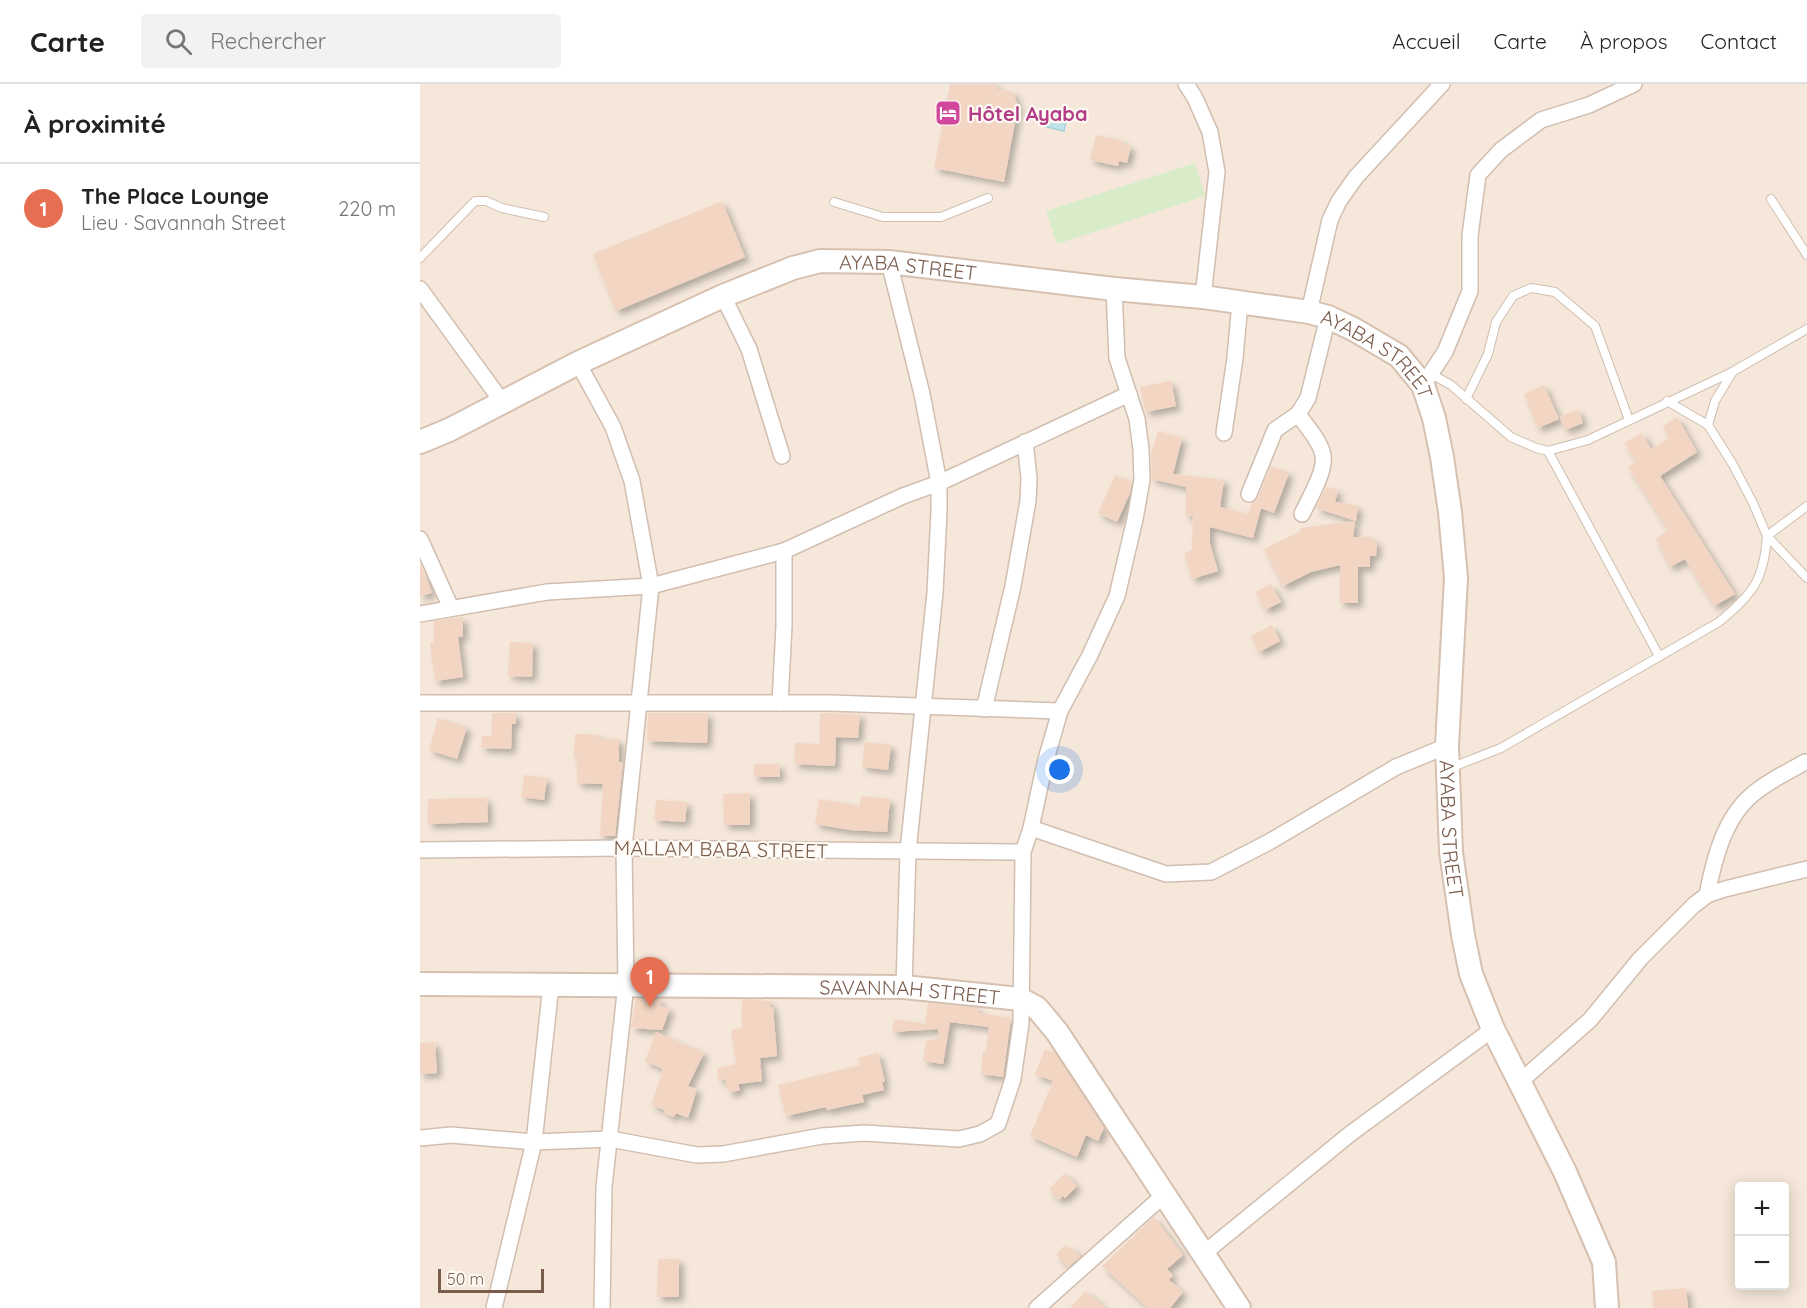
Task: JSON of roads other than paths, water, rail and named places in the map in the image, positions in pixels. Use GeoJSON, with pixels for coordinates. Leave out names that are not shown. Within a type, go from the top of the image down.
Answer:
{"type":"FeatureCollection","features":[{"type":"Feature","properties":{"kind":"main road","name":"AYABA STREET"},"geometry":{"type":"LineString","coordinates":[[420,442],[449,430],[578,363],[723,296],[793,268],[820,261],[889,262],[1114,289],[1203,297],[1318,314],[1355,330],[1399,356],[1427,379],[1442,457],[1456,578],[1448,757],[1451,852],[1471,974],[1493,1029],[1565,1172],[1604,1262],[1607,1308]]}},
{"type":"Feature","properties":{"kind":"main road","name":"SAVANNAH STREET"},"geometry":{"type":"LineString","coordinates":[[420,984],[904,987],[1020,999],[1037,1008],[1057,1032],[1239,1308]]}},
{"type":"Feature","properties":{"kind":"street"},"geometry":{"type":"LineString","coordinates":[[1186,84],[1210,132],[1217,172],[1203,297]]}},
{"type":"Feature","properties":{"kind":"street"},"geometry":{"type":"LineString","coordinates":[[1249,494],[1275,430],[1298,414],[1308,398],[1330,220],[1339,201],[1356,177],[1442,84]]}},
{"type":"Feature","properties":{"kind":"street"},"geometry":{"type":"LineString","coordinates":[[1427,379],[1445,352],[1470,291],[1470,236],[1478,175],[1501,150],[1541,120],[1589,105],[1634,84]]}},
{"type":"Feature","properties":{"kind":"street"},"geometry":{"type":"LineString","coordinates":[[889,262],[922,394],[939,483],[939,545],[908,851],[904,987]]}},
{"type":"Feature","properties":{"kind":"street"},"geometry":{"type":"LineString","coordinates":[[420,289],[503,403]]}},
{"type":"Feature","properties":{"kind":"street"},"geometry":{"type":"LineString","coordinates":[[420,1138],[451,1135],[534,1142],[610,1139],[697,1155],[723,1154],[822,1136],[864,1133],[959,1139],[980,1134],[998,1124],[1013,1079],[1021,1023],[1023,852],[1060,711],[1090,655],[1117,596],[1142,480],[1137,419],[1117,358],[1114,289]]}},
{"type":"Feature","properties":{"kind":"street"},"geometry":{"type":"LineString","coordinates":[[723,296],[749,349],[782,456]]}},
{"type":"Feature","properties":{"kind":"street"},"geometry":{"type":"LineString","coordinates":[[1224,433],[1235,358],[1240,302]]}},
{"type":"Feature","properties":{"kind":"street"},"geometry":{"type":"LineString","coordinates":[[578,363],[613,427],[632,481],[651,586],[624,848],[626,984],[604,1187],[602,1308]]}},
{"type":"Feature","properties":{"kind":"street"},"geometry":{"type":"LineString","coordinates":[[420,614],[547,592],[651,586],[784,551],[903,496],[939,483],[1129,394]]}},
{"type":"Feature","properties":{"kind":"street"},"geometry":{"type":"LineString","coordinates":[[1298,414],[1323,455],[1322,468],[1302,513]]}},
{"type":"Feature","properties":{"kind":"street"},"geometry":{"type":"LineString","coordinates":[[984,709],[1013,586],[1028,501],[1029,478],[1025,442]]}},
{"type":"Feature","properties":{"kind":"street"},"geometry":{"type":"LineString","coordinates":[[420,539],[451,608]]}},
{"type":"Feature","properties":{"kind":"street"},"geometry":{"type":"LineString","coordinates":[[780,703],[784,626],[784,551]]}},
{"type":"Feature","properties":{"kind":"street"},"geometry":{"type":"LineString","coordinates":[[420,703],[893,704],[1060,711]]}},
{"type":"Feature","properties":{"kind":"street"},"geometry":{"type":"LineString","coordinates":[[1031,828],[1166,874],[1211,872],[1396,767],[1448,757]]}},
{"type":"Feature","properties":{"kind":"street"},"geometry":{"type":"LineString","coordinates":[[1707,895],[1713,862],[1734,814],[1753,794],[1805,762]]}},
{"type":"Feature","properties":{"kind":"street","name":"MALLAM BABA STREET"},"geometry":{"type":"LineString","coordinates":[[420,850],[624,848],[1023,852]]}},
{"type":"Feature","properties":{"kind":"street"},"geometry":{"type":"LineString","coordinates":[[1521,1081],[1590,1020],[1640,959],[1694,904],[1707,895],[1807,869]]}},
{"type":"Feature","properties":{"kind":"street"},"geometry":{"type":"LineString","coordinates":[[494,1308],[534,1142],[551,985]]}},
{"type":"Feature","properties":{"kind":"street"},"geometry":{"type":"LineString","coordinates":[[1203,1254],[1350,1134],[1493,1029]]}},
{"type":"Feature","properties":{"kind":"street"},"geometry":{"type":"LineString","coordinates":[[1037,1308],[1164,1195]]}},
{"type":"Feature","properties":{"kind":"lane"},"geometry":{"type":"LineString","coordinates":[[834,202],[883,217],[941,217],[988,198]]}},
{"type":"Feature","properties":{"kind":"lane"},"geometry":{"type":"LineString","coordinates":[[1771,199],[1807,255]]}},
{"type":"Feature","properties":{"kind":"lane"},"geometry":{"type":"LineString","coordinates":[[420,258],[475,201],[486,201],[502,208],[544,217]]}},
{"type":"Feature","properties":{"kind":"lane"},"geometry":{"type":"LineString","coordinates":[[1466,399],[1488,354],[1496,322],[1513,296],[1531,288],[1555,292],[1595,326],[1629,420]]}},
{"type":"Feature","properties":{"kind":"lane"},"geometry":{"type":"LineString","coordinates":[[1427,379],[1451,386],[1511,437],[1548,451],[1588,440],[1732,372],[1807,329]]}},
{"type":"Feature","properties":{"kind":"lane"},"geometry":{"type":"LineString","coordinates":[[1708,425],[1715,401],[1732,372]]}},
{"type":"Feature","properties":{"kind":"lane"},"geometry":{"type":"LineString","coordinates":[[1667,401],[1708,425],[1743,483],[1767,536],[1807,578]]}},
{"type":"Feature","properties":{"kind":"lane"},"geometry":{"type":"LineString","coordinates":[[1548,451],[1659,656]]}},
{"type":"Feature","properties":{"kind":"lane"},"geometry":{"type":"LineString","coordinates":[[1448,757],[1501,748],[1719,621],[1737,607],[1754,589],[1763,570],[1767,536],[1807,506]]}},
{"type":"Feature","properties":{"kind":"water"},"geometry":{"type":"Polygon","coordinates":[[[1041,112],[1067,117],[1064,131],[1039,125],[1041,112]]]}},
{"type":"Feature","properties":{"kind":"place","name":"Hôtel Ayaba"},"geometry":{"type":"Point","coordinates":[948,113]}},
{"type":"Feature","properties":{"kind":"place","name":"The Place Lounge"},"geometry":{"type":"Point","coordinates":[650,1007]}}]}
